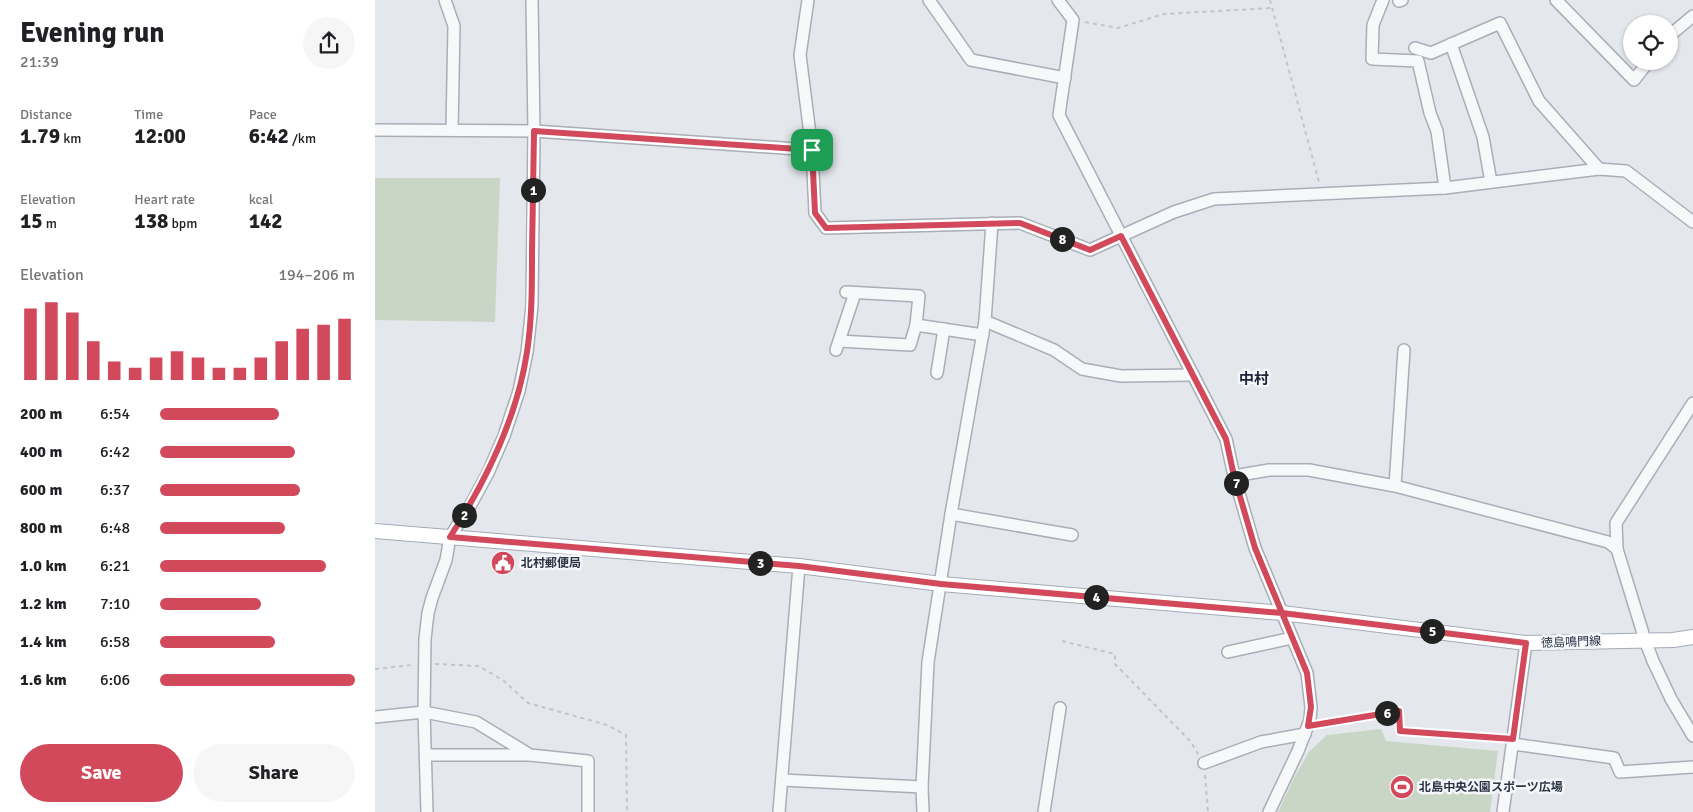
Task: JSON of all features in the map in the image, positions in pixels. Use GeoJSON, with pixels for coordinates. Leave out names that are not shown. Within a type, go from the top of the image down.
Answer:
{"type":"FeatureCollection","features":[{"type":"Feature","properties":{"kind":"main road","name":"徳島鳴門線"},"geometry":{"type":"LineString","coordinates":[[375,531],[799,566],[941,584],[1282,613],[1526,643],[1673,640],[1693,637]]}},
{"type":"Feature","properties":{"kind":"street"},"geometry":{"type":"LineString","coordinates":[[445,0],[455,26],[451,130]]}},
{"type":"Feature","properties":{"kind":"street"},"geometry":{"type":"LineString","coordinates":[[427,812],[425,658],[428,613],[446,560],[450,537],[479,490],[501,443],[519,391],[527,352],[532,306],[534,131],[532,0]]}},
{"type":"Feature","properties":{"kind":"street"},"geometry":{"type":"LineString","coordinates":[[808,0],[800,55],[812,150],[815,213],[826,228],[1020,223],[1090,250],[1174,212],[1214,199],[1445,188],[1599,169],[1626,171],[1693,222]]}},
{"type":"Feature","properties":{"kind":"street"},"geometry":{"type":"LineString","coordinates":[[929,0],[971,60],[1065,78]]}},
{"type":"Feature","properties":{"kind":"street"},"geometry":{"type":"LineString","coordinates":[[1058,0],[1073,20],[1059,115],[1226,439],[1234,476],[1255,548],[1307,673],[1311,707],[1306,730],[1269,812]]}},
{"type":"Feature","properties":{"kind":"street"},"geometry":{"type":"LineString","coordinates":[[1383,0],[1373,26],[1372,59],[1418,61],[1430,113],[1437,131],[1445,188]]}},
{"type":"Feature","properties":{"kind":"street"},"geometry":{"type":"LineString","coordinates":[[1556,0],[1623,69]]}},
{"type":"Feature","properties":{"kind":"street"},"geometry":{"type":"LineString","coordinates":[[1678,28],[1693,16]]}},
{"type":"Feature","properties":{"kind":"street"},"geometry":{"type":"LineString","coordinates":[[1415,48],[1431,53],[1499,22],[1539,101],[1599,169]]}},
{"type":"Feature","properties":{"kind":"street"},"geometry":{"type":"LineString","coordinates":[[1451,44],[1483,137],[1491,182]]}},
{"type":"Feature","properties":{"kind":"street"},"geometry":{"type":"LineString","coordinates":[[1624,70],[1634,80],[1642,70]]}},
{"type":"Feature","properties":{"kind":"street"},"geometry":{"type":"LineString","coordinates":[[375,130],[534,131],[812,150]]}},
{"type":"Feature","properties":{"kind":"street"},"geometry":{"type":"LineString","coordinates":[[923,812],[922,787],[928,662],[951,514],[983,335],[992,223]]}},
{"type":"Feature","properties":{"kind":"street"},"geometry":{"type":"LineString","coordinates":[[851,292],[919,296],[916,325],[910,345],[837,345],[851,292]]}},
{"type":"Feature","properties":{"kind":"street"},"geometry":{"type":"LineString","coordinates":[[985,321],[1053,350],[1082,369],[1121,376],[1193,375]]}},
{"type":"Feature","properties":{"kind":"street"},"geometry":{"type":"LineString","coordinates":[[916,325],[983,335]]}},
{"type":"Feature","properties":{"kind":"street"},"geometry":{"type":"LineString","coordinates":[[937,373],[945,329]]}},
{"type":"Feature","properties":{"kind":"street"},"geometry":{"type":"LineString","coordinates":[[1395,486],[1404,350]]}},
{"type":"Feature","properties":{"kind":"street"},"geometry":{"type":"LineString","coordinates":[[1693,403],[1615,523],[1617,549],[1645,640],[1671,698],[1693,736]]}},
{"type":"Feature","properties":{"kind":"street"},"geometry":{"type":"LineString","coordinates":[[1234,476],[1269,470],[1309,470],[1395,486],[1607,542],[1617,549]]}},
{"type":"Feature","properties":{"kind":"street"},"geometry":{"type":"LineString","coordinates":[[951,514],[1072,535]]}},
{"type":"Feature","properties":{"kind":"street"},"geometry":{"type":"LineString","coordinates":[[779,812],[799,566]]}},
{"type":"Feature","properties":{"kind":"street"},"geometry":{"type":"LineString","coordinates":[[1227,652],[1292,638]]}},
{"type":"Feature","properties":{"kind":"street"},"geometry":{"type":"LineString","coordinates":[[1503,812],[1526,643]]}},
{"type":"Feature","properties":{"kind":"street"},"geometry":{"type":"LineString","coordinates":[[1044,812],[1060,708]]}},
{"type":"Feature","properties":{"kind":"street"},"geometry":{"type":"LineString","coordinates":[[375,717],[425,712],[476,722],[530,756]]}},
{"type":"Feature","properties":{"kind":"street"},"geometry":{"type":"LineString","coordinates":[[1204,763],[1261,742],[1306,730]]}},
{"type":"Feature","properties":{"kind":"street"},"geometry":{"type":"LineString","coordinates":[[1513,742],[1615,758],[1620,772],[1693,767]]}},
{"type":"Feature","properties":{"kind":"street"},"geometry":{"type":"LineString","coordinates":[[426,755],[530,756],[588,761],[588,812]]}},
{"type":"Feature","properties":{"kind":"street"},"geometry":{"type":"LineString","coordinates":[[782,780],[922,787]]}},
{"type":"Feature","properties":{"kind":"path"},"geometry":{"type":"LineString","coordinates":[[1270,0],[1322,194]]}},
{"type":"Feature","properties":{"kind":"path"},"geometry":{"type":"LineString","coordinates":[[1073,20],[1118,28],[1164,14],[1272,8]]}},
{"type":"Feature","properties":{"kind":"path"},"geometry":{"type":"LineString","coordinates":[[1062,641],[1115,654],[1115,664],[1191,742],[1204,763],[1208,812]]}},
{"type":"Feature","properties":{"kind":"path"},"geometry":{"type":"LineString","coordinates":[[375,669],[425,658],[479,666],[504,681],[528,703],[607,724],[626,734],[627,812]]}},
{"type":"Feature","properties":{"kind":"path"},"geometry":{"type":"LineString","coordinates":[[1306,730],[1399,711],[1400,731],[1513,742]]}},
{"type":"Feature","properties":{"kind":"green space"},"geometry":{"type":"Polygon","coordinates":[[[375,178],[500,178],[495,322],[375,320],[375,178]]]}},
{"type":"Feature","properties":{"kind":"green space","name":"北島中央公園スポーツ広場"},"geometry":{"type":"Polygon","coordinates":[[[1381,729],[1386,741],[1498,751],[1490,812],[1278,812],[1309,752],[1327,735],[1381,729]]]}},
{"type":"Feature","properties":{"kind":"place","name":"北村郵便局"},"geometry":{"type":"Point","coordinates":[503,563]}},
{"type":"Feature","properties":{"kind":"place","name":"北島中央公園スポーツ広場"},"geometry":{"type":"Point","coordinates":[1402,787]}},
{"type":"Feature","properties":{"kind":"district","name":"中村"},"geometry":{"type":"Point","coordinates":[1254,379]}},
{"type":"Feature","properties":{"kind":"route"},"geometry":{"type":"LineString","coordinates":[[812,150],[534,131],[532,306],[527,352],[519,391],[504,436],[488,473],[450,537],[799,566],[941,584],[1282,613],[1526,643],[1513,739],[1400,731],[1399,711],[1308,726],[1311,707],[1307,673],[1282,613],[1255,548],[1234,476],[1226,439],[1121,236],[1090,250],[1020,223],[826,228],[815,213],[812,150]]}}]}
